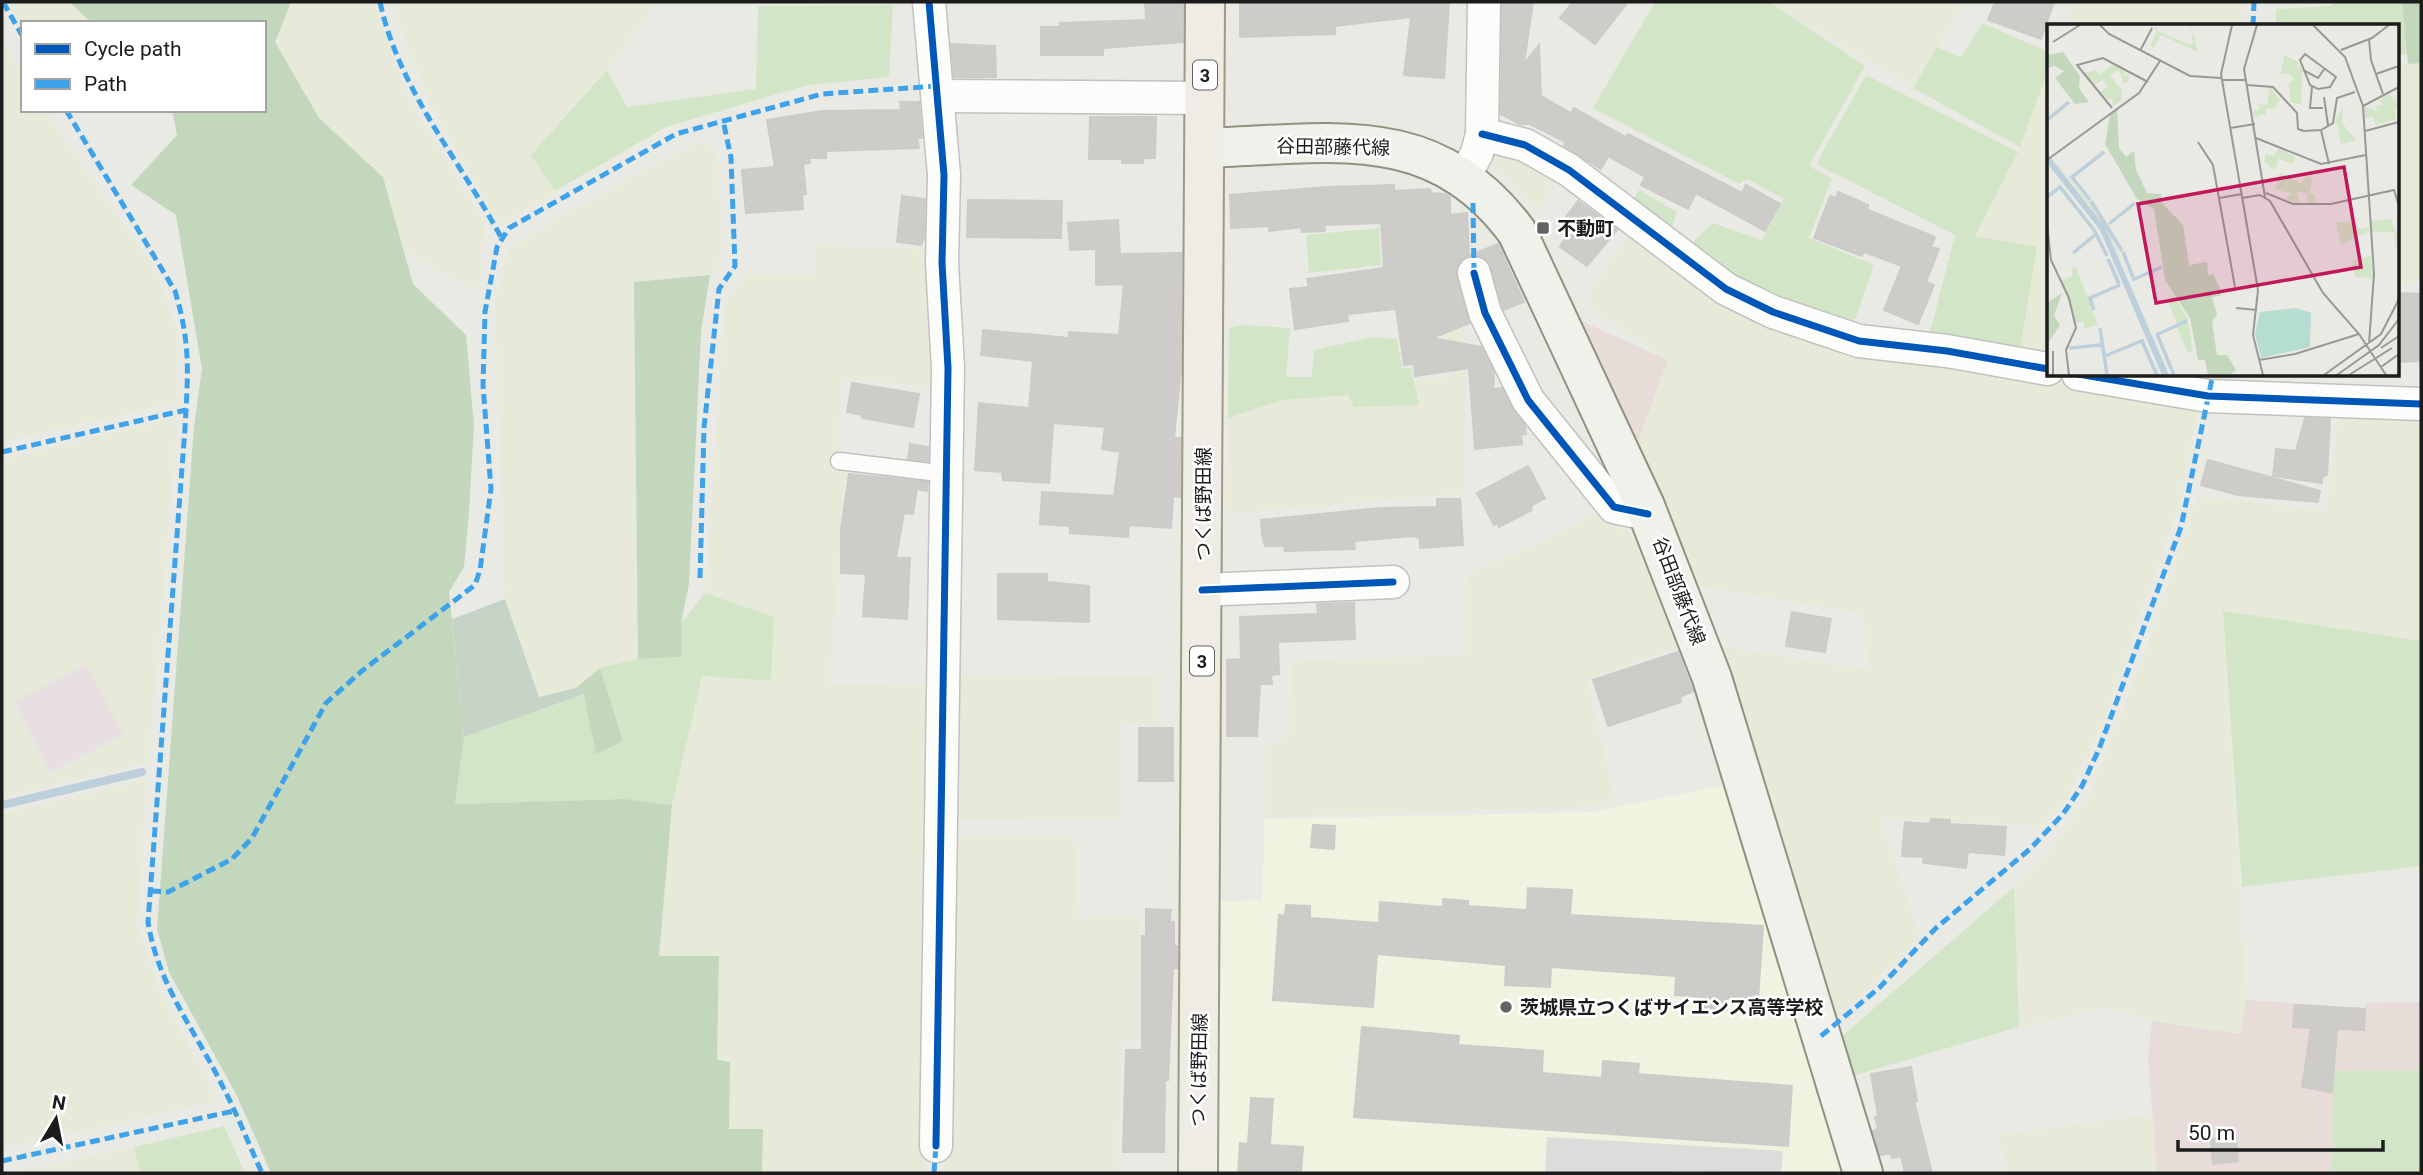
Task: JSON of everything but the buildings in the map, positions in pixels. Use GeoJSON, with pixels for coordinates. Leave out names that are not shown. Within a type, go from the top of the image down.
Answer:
{"type":"FeatureCollection","features":[{"type":"Feature","properties":{"kind":"main road","name":"つくば野田線"},"geometry":{"type":"LineString","coordinates":[[1198,1173],[1205,2]]}},
{"type":"Feature","properties":{"kind":"main road","name":"谷田部藤代線"},"geometry":{"type":"LineString","coordinates":[[1205,148],[1383,145],[1413,152],[1464,177],[1501,210],[1522,240],[1546,299],[1648,514],[1712,678],[1863,1173]]}},
{"type":"Feature","properties":{"kind":"street"},"geometry":{"type":"LineString","coordinates":[[929,2],[944,175],[942,263],[948,368],[936,1146]]}},
{"type":"Feature","properties":{"kind":"street"},"geometry":{"type":"LineString","coordinates":[[1464,177],[1477,153],[1482,134],[1484,2]]}},
{"type":"Feature","properties":{"kind":"street"},"geometry":{"type":"LineString","coordinates":[[939,96],[1205,98]]}},
{"type":"Feature","properties":{"kind":"street"},"geometry":{"type":"LineString","coordinates":[[1482,134],[1525,145],[1569,170],[1726,289],[1773,312],[1859,341],[1947,351],[2047,369]]}},
{"type":"Feature","properties":{"kind":"street"},"geometry":{"type":"LineString","coordinates":[[1474,273],[1485,313],[1528,400],[1614,507],[1648,514]]}},
{"type":"Feature","properties":{"kind":"street"},"geometry":{"type":"LineString","coordinates":[[2090,376],[2208,396],[2421,404]]}},
{"type":"Feature","properties":{"kind":"street"},"geometry":{"type":"LineString","coordinates":[[1202,590],[1394,582]]}},
{"type":"Feature","properties":{"kind":"lane"},"geometry":{"type":"LineString","coordinates":[[839,461],[947,474]]}},
{"type":"Feature","properties":{"kind":"shaded area"},"geometry":{"type":"Polygon","coordinates":[[[7,2],[69,2],[90,21],[21,21],[7,2]]]}},
{"type":"Feature","properties":{"kind":"shaded area"},"geometry":{"type":"Polygon","coordinates":[[[291,2],[374,2],[408,98],[484,223],[479,290],[404,252],[383,177],[319,118],[275,42],[291,2]]]}},
{"type":"Feature","properties":{"kind":"shaded area"},"geometry":{"type":"Polygon","coordinates":[[[390,2],[657,2],[607,70],[531,155],[555,191],[500,226],[431,105],[390,2]]]}},
{"type":"Feature","properties":{"kind":"shaded area"},"geometry":{"type":"Polygon","coordinates":[[[1770,2],[1964,2],[1913,88],[1770,2]]]}},
{"type":"Feature","properties":{"kind":"shaded area"},"geometry":{"type":"Polygon","coordinates":[[[2075,2],[2242,2],[2241,24],[2067,24],[2075,2]]]}},
{"type":"Feature","properties":{"kind":"shaded area"},"geometry":{"type":"Polygon","coordinates":[[[2,39],[21,71],[21,112],[46,112],[158,275],[178,334],[176,402],[2,442],[2,39]]]}},
{"type":"Feature","properties":{"kind":"shaded area"},"geometry":{"type":"Polygon","coordinates":[[[2421,63],[2421,281],[2398,283],[2398,65],[2421,63]]]}},
{"type":"Feature","properties":{"kind":"shaded area"},"geometry":{"type":"Polygon","coordinates":[[[2047,74],[2047,361],[2019,356],[1975,237],[2018,152],[2047,74]]]}},
{"type":"Feature","properties":{"kind":"shaded area"},"geometry":{"type":"Polygon","coordinates":[[[705,139],[717,154],[722,250],[716,274],[634,282],[638,659],[600,668],[576,688],[539,697],[505,599],[495,304],[509,249],[569,211],[705,139]]]}},
{"type":"Feature","properties":{"kind":"shaded area"},"geometry":{"type":"Polygon","coordinates":[[[1497,146],[1559,176],[1536,212],[1509,179],[1483,158],[1497,146]]]}},
{"type":"Feature","properties":{"kind":"shaded area"},"geometry":{"type":"Polygon","coordinates":[[[1633,228],[1705,286],[1941,359],[2199,406],[2178,510],[2143,604],[2109,709],[2067,798],[2054,815],[2033,831],[2029,825],[1879,818],[1920,936],[1834,1022],[1715,645],[1869,670],[1863,614],[1693,585],[1633,456],[1668,360],[1594,310],[1589,291],[1633,228]]]}},
{"type":"Feature","properties":{"kind":"shaded area"},"geometry":{"type":"Polygon","coordinates":[[[815,246],[931,249],[933,387],[842,378],[837,458],[847,459],[829,684],[932,685],[924,1173],[762,1173],[763,1130],[729,1129],[730,1063],[717,1060],[719,956],[659,956],[672,805],[702,675],[771,681],[774,617],[705,593],[725,301],[748,274],[814,275],[815,246]]]}},
{"type":"Feature","properties":{"kind":"shaded area"},"geometry":{"type":"Polygon","coordinates":[[[1575,318],[1668,360],[1633,456],[1575,318]]]}},
{"type":"Feature","properties":{"kind":"shaded area"},"geometry":{"type":"Polygon","coordinates":[[[1447,329],[1466,329],[1466,493],[1225,514],[1228,418],[1283,400],[1349,395],[1418,405],[1413,382],[1452,375],[1447,329]]]}},
{"type":"Feature","properties":{"kind":"shaded area"},"geometry":{"type":"Polygon","coordinates":[[[2339,412],[2421,415],[2421,641],[2223,611],[2246,1000],[2240,1034],[2152,1021],[2106,1008],[2019,1027],[2014,887],[2047,853],[2088,798],[2154,630],[2198,496],[2327,511],[2339,412]]]}},
{"type":"Feature","properties":{"kind":"shaded area"},"geometry":{"type":"Polygon","coordinates":[[[168,420],[177,426],[149,762],[2,797],[2,459],[168,420]],[[86,664],[14,702],[50,773],[123,735],[86,664]]]}},
{"type":"Feature","properties":{"kind":"shaded area"},"geometry":{"type":"Polygon","coordinates":[[[1597,513],[1642,542],[1683,645],[1587,680],[1615,799],[1589,807],[1265,817],[1266,747],[1289,736],[1292,661],[1465,655],[1467,576],[1597,513]]]}},
{"type":"Feature","properties":{"kind":"shaded area"},"geometry":{"type":"Polygon","coordinates":[[[505,599],[539,697],[576,688],[584,694],[464,737],[452,619],[505,599]]]}},
{"type":"Feature","properties":{"kind":"shaded area"},"geometry":{"type":"Polygon","coordinates":[[[86,664],[124,735],[50,773],[14,702],[86,664]]]}},
{"type":"Feature","properties":{"kind":"shaded area"},"geometry":{"type":"Polygon","coordinates":[[[954,675],[1158,676],[1158,724],[1122,724],[1121,821],[953,820],[954,675]]]}},
{"type":"Feature","properties":{"kind":"shaded area"},"geometry":{"type":"Polygon","coordinates":[[[146,780],[138,928],[160,991],[218,1101],[2,1148],[2,814],[146,780]]]}},
{"type":"Feature","properties":{"kind":"shaded area","name":"茨城県立つくばサイエンス高等学校"},"geometry":{"type":"Polygon","coordinates":[[[1732,784],[1843,1173],[1212,1173],[1217,902],[1262,900],[1265,819],[1592,812],[1732,784]]]}},
{"type":"Feature","properties":{"kind":"shaded area"},"geometry":{"type":"Polygon","coordinates":[[[952,837],[1074,838],[1078,917],[1139,918],[1137,1040],[1122,1040],[1118,1173],[944,1173],[950,1105],[952,837]]]}},
{"type":"Feature","properties":{"kind":"shaded area"},"geometry":{"type":"Polygon","coordinates":[[[2246,1000],[2365,1008],[2367,1003],[2421,1002],[2421,1070],[2334,1071],[2332,1173],[2157,1173],[2148,1057],[2152,1021],[2240,1034],[2246,1000]]]}},
{"type":"Feature","properties":{"kind":"shaded area"},"geometry":{"type":"Polygon","coordinates":[[[2152,1114],[2157,1173],[2009,1173],[1998,1135],[2152,1114]]]}},
{"type":"Feature","properties":{"kind":"shaded area"},"geometry":{"type":"Polygon","coordinates":[[[1547,1137],[1783,1151],[1781,1173],[1545,1173],[1547,1137]]]}},
{"type":"Feature","properties":{"kind":"shaded area"},"geometry":{"type":"Polygon","coordinates":[[[134,1147],[140,1173],[12,1173],[134,1147]]]}},
{"type":"Feature","properties":{"kind":"green space"},"geometry":{"type":"Polygon","coordinates":[[[69,2],[291,2],[275,42],[319,118],[383,177],[413,284],[466,335],[474,425],[469,512],[464,567],[449,592],[464,737],[455,804],[625,799],[672,805],[659,956],[719,956],[717,1060],[730,1062],[729,1129],[763,1129],[762,1173],[271,1173],[237,1096],[169,972],[157,929],[194,427],[202,369],[176,215],[131,185],[177,135],[172,112],[266,112],[266,21],[90,21],[69,2]]]}},
{"type":"Feature","properties":{"kind":"green space"},"geometry":{"type":"Polygon","coordinates":[[[1655,2],[1770,2],[1865,66],[1809,166],[1832,178],[1809,238],[1874,265],[1851,331],[1758,295],[1695,250],[1693,242],[1713,223],[1762,240],[1784,199],[1747,179],[1739,184],[1593,108],[1655,2]]]}},
{"type":"Feature","properties":{"kind":"green space"},"geometry":{"type":"Polygon","coordinates":[[[2332,2],[2402,2],[2407,54],[2398,55],[2398,24],[2276,24],[2276,9],[2332,6],[2332,2]]]}},
{"type":"Feature","properties":{"kind":"green space"},"geometry":{"type":"Polygon","coordinates":[[[2402,2],[2421,2],[2421,63],[2408,64],[2402,2]]]}},
{"type":"Feature","properties":{"kind":"green space"},"geometry":{"type":"Polygon","coordinates":[[[893,5],[889,77],[808,85],[666,127],[555,191],[531,155],[607,70],[627,107],[756,89],[758,6],[893,5]]]}},
{"type":"Feature","properties":{"kind":"green space"},"geometry":{"type":"Polygon","coordinates":[[[1983,23],[2047,52],[2047,73],[2020,147],[1913,88],[1937,47],[1961,57],[1983,23]]]}},
{"type":"Feature","properties":{"kind":"green space"},"geometry":{"type":"Polygon","coordinates":[[[1866,75],[2018,152],[1975,236],[2037,247],[2019,356],[1928,340],[1955,235],[1816,164],[1866,75]]]}},
{"type":"Feature","properties":{"kind":"green space"},"geometry":{"type":"Polygon","coordinates":[[[1639,190],[1677,212],[1671,230],[1633,200],[1639,190]]]}},
{"type":"Feature","properties":{"kind":"green space"},"geometry":{"type":"Polygon","coordinates":[[[1379,228],[1381,265],[1309,273],[1306,235],[1379,228]]]}},
{"type":"Feature","properties":{"kind":"green space"},"geometry":{"type":"Polygon","coordinates":[[[710,275],[701,332],[689,584],[681,623],[682,657],[638,659],[634,282],[710,275]]]}},
{"type":"Feature","properties":{"kind":"green space"},"geometry":{"type":"Polygon","coordinates":[[[1244,325],[1290,328],[1286,377],[1312,377],[1314,350],[1373,337],[1397,339],[1402,368],[1411,368],[1419,405],[1354,407],[1348,395],[1283,400],[1228,418],[1229,328],[1244,325]]]}},
{"type":"Feature","properties":{"kind":"green space"},"geometry":{"type":"Polygon","coordinates":[[[705,593],[774,617],[771,681],[702,676],[672,805],[625,799],[455,804],[464,737],[584,694],[596,753],[623,741],[600,668],[638,659],[682,657],[681,623],[705,593]]]}},
{"type":"Feature","properties":{"kind":"green space"},"geometry":{"type":"Polygon","coordinates":[[[2223,611],[2421,641],[2421,866],[2242,887],[2223,611]]]}},
{"type":"Feature","properties":{"kind":"green space"},"geometry":{"type":"Polygon","coordinates":[[[600,668],[623,741],[596,754],[584,695],[576,688],[600,668]]]}},
{"type":"Feature","properties":{"kind":"green space"},"geometry":{"type":"Polygon","coordinates":[[[2014,887],[2019,1027],[1852,1076],[1840,1038],[2014,887]]]}},
{"type":"Feature","properties":{"kind":"green space"},"geometry":{"type":"Polygon","coordinates":[[[2421,1070],[2421,1173],[2332,1173],[2333,1071],[2421,1070]]]}},
{"type":"Feature","properties":{"kind":"green space"},"geometry":{"type":"Polygon","coordinates":[[[224,1126],[245,1173],[140,1173],[134,1147],[224,1126]]]}},
{"type":"Feature","properties":{"kind":"waterway"},"geometry":{"type":"LineString","coordinates":[[2,805],[142,772]]}},
{"type":"Feature","properties":{"kind":"marked path"},"geometry":{"type":"LineString","coordinates":[[3,2],[21,34]]}},
{"type":"Feature","properties":{"kind":"marked path"},"geometry":{"type":"LineString","coordinates":[[380,2],[401,65],[432,123],[501,237]]}},
{"type":"Feature","properties":{"kind":"marked path"},"geometry":{"type":"LineString","coordinates":[[2253,24],[2254,2]]}},
{"type":"Feature","properties":{"kind":"marked path"},"geometry":{"type":"LineString","coordinates":[[151,891],[168,892],[232,859],[252,838],[326,703],[363,670],[475,585],[480,570],[491,489],[483,385],[485,312],[497,247],[509,228],[676,134],[822,94],[937,86]]}},
{"type":"Feature","properties":{"kind":"marked path"},"geometry":{"type":"LineString","coordinates":[[67,112],[175,291],[184,327],[187,375],[185,428],[148,922],[153,945],[169,988],[224,1089],[262,1173]]}},
{"type":"Feature","properties":{"kind":"marked path"},"geometry":{"type":"LineString","coordinates":[[700,578],[704,428],[719,289],[735,266],[731,158],[723,120]]}},
{"type":"Feature","properties":{"kind":"marked path"},"geometry":{"type":"LineString","coordinates":[[1473,203],[1474,273]]}},
{"type":"Feature","properties":{"kind":"marked path"},"geometry":{"type":"LineString","coordinates":[[1821,1036],[1879,988],[1936,928],[2030,849],[2063,814],[2082,786],[2099,749],[2181,527],[2213,376]]}},
{"type":"Feature","properties":{"kind":"marked path"},"geometry":{"type":"LineString","coordinates":[[2,452],[186,410]]}},
{"type":"Feature","properties":{"kind":"marked path"},"geometry":{"type":"LineString","coordinates":[[2,1161],[234,1111]]}},
{"type":"Feature","properties":{"kind":"marked path"},"geometry":{"type":"LineString","coordinates":[[934,1173],[936,1146]]}},
{"type":"Feature","properties":{"kind":"cycle path"},"geometry":{"type":"LineString","coordinates":[[929,2],[944,175],[942,263],[948,368],[936,1146]]}},
{"type":"Feature","properties":{"kind":"cycle path"},"geometry":{"type":"LineString","coordinates":[[1482,134],[1525,145],[1569,170],[1726,289],[1773,312],[1859,341],[1947,351],[2047,369]]}},
{"type":"Feature","properties":{"kind":"cycle path"},"geometry":{"type":"LineString","coordinates":[[1474,273],[1485,313],[1528,400],[1614,507],[1648,514]]}},
{"type":"Feature","properties":{"kind":"cycle path"},"geometry":{"type":"LineString","coordinates":[[2090,376],[2208,396],[2421,404]]}},
{"type":"Feature","properties":{"kind":"cycle path"},"geometry":{"type":"LineString","coordinates":[[1202,590],[1393,582]]}},
{"type":"Feature","properties":{"kind":"place","name":"不動町"},"geometry":{"type":"Point","coordinates":[1543,228]}},
{"type":"Feature","properties":{"kind":"place","name":"茨城県立つくばサイエンス高等学校"},"geometry":{"type":"Point","coordinates":[1506,1007]}}]}
